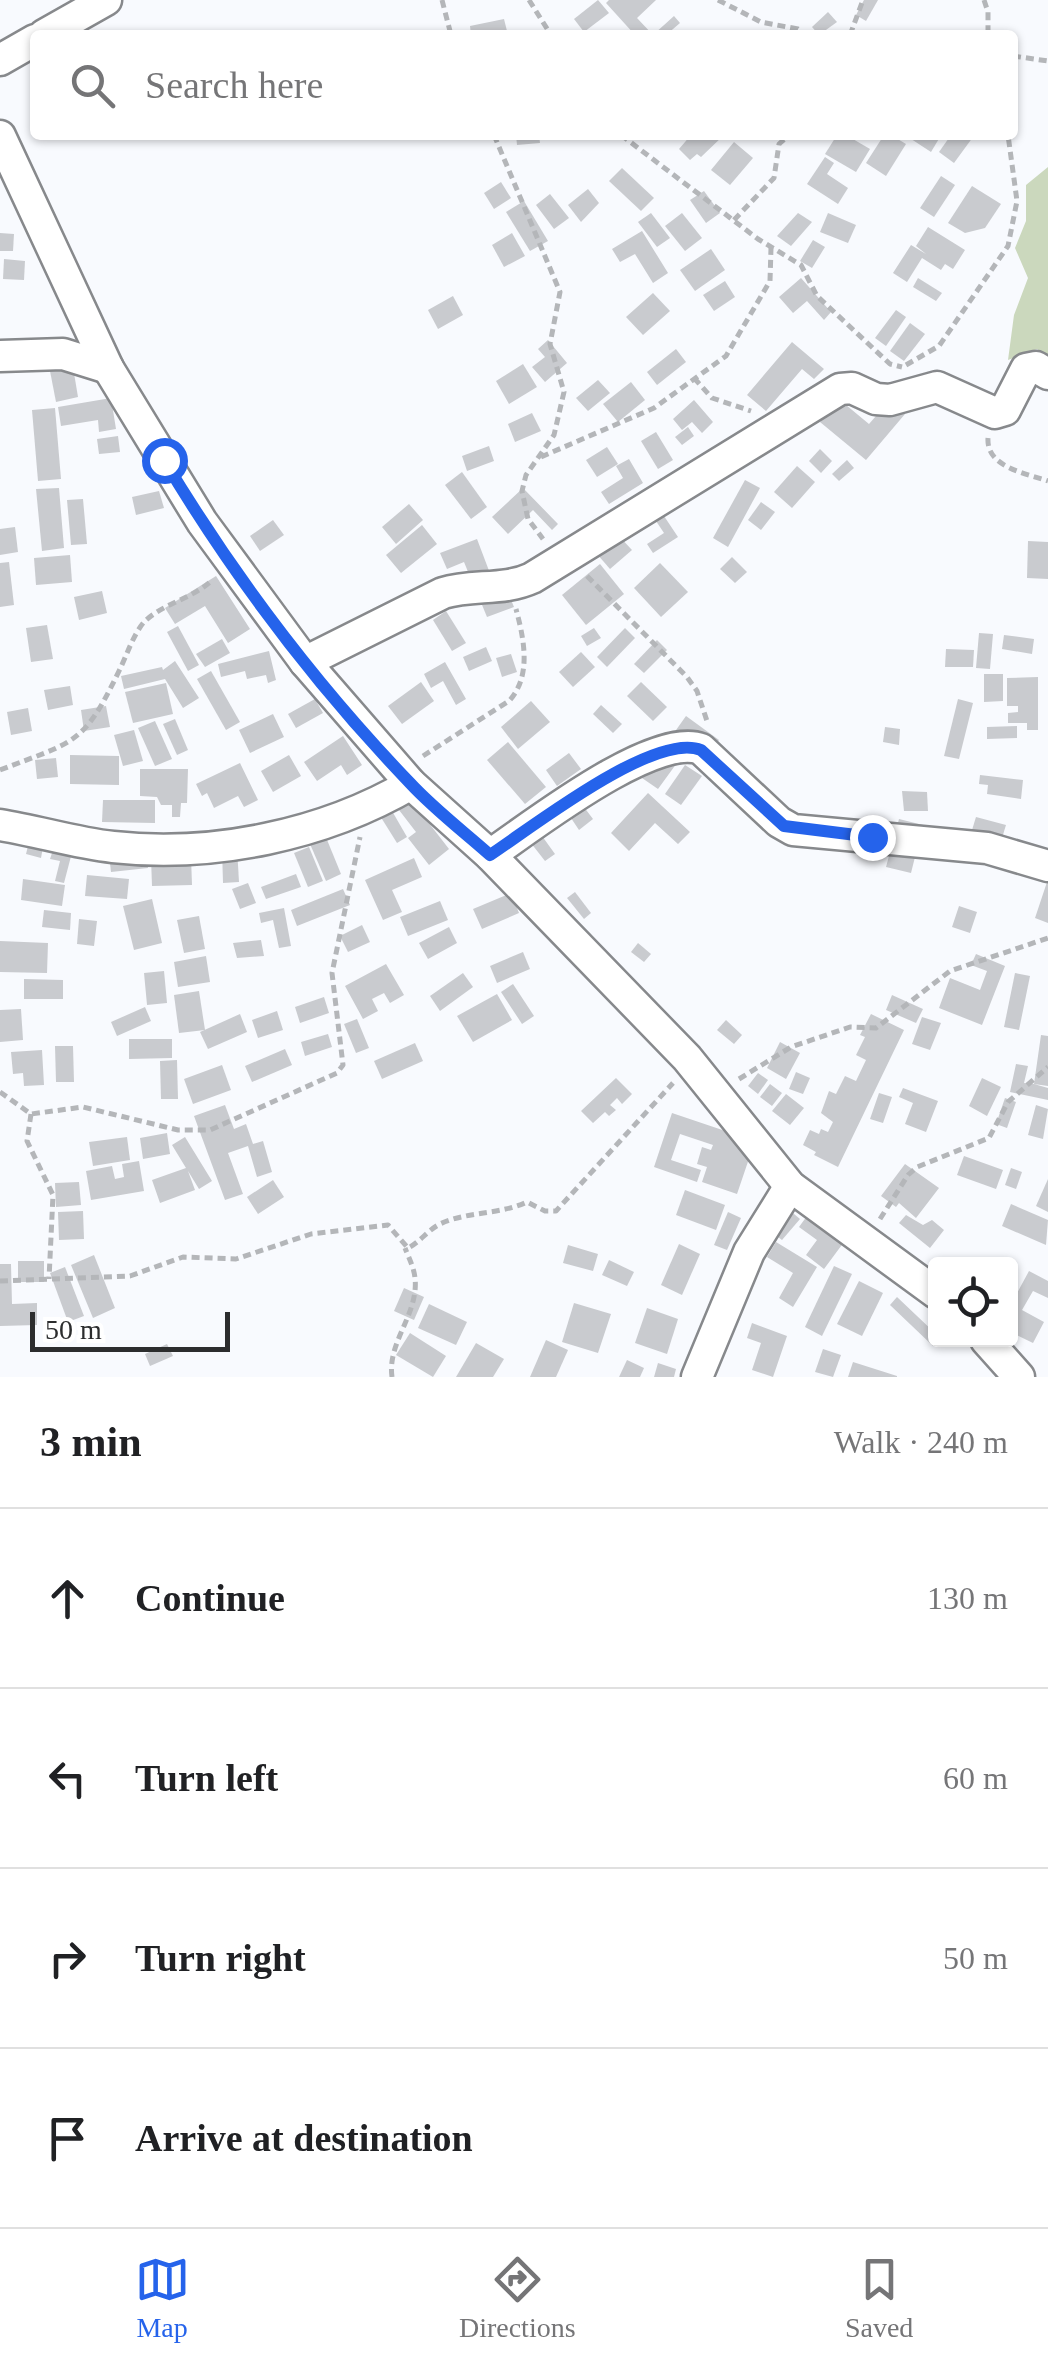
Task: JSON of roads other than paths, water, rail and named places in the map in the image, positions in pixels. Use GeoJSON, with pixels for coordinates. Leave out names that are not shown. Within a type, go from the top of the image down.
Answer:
{"type":"FeatureCollection","features":[{"type":"Feature","properties":{"kind":"street"},"geometry":{"type":"LineString","coordinates":[[53,30],[106,0]]}},
{"type":"Feature","properties":{"kind":"street"},"geometry":{"type":"LineString","coordinates":[[0,60],[30,43]]}},
{"type":"Feature","properties":{"kind":"street"},"geometry":{"type":"LineString","coordinates":[[0,136],[108,368],[202,522],[305,662],[405,777],[490,855],[689,1060],[790,1186],[928,1286]]}},
{"type":"Feature","properties":{"kind":"street"},"geometry":{"type":"LineString","coordinates":[[0,356],[63,354],[108,368]]}},
{"type":"Feature","properties":{"kind":"street"},"geometry":{"type":"LineString","coordinates":[[305,662],[443,593],[509,587],[532,578],[840,389],[852,388],[876,399],[890,400],[940,388],[995,413],[1005,410],[1026,369],[1036,366],[1048,374]]}},
{"type":"Feature","properties":{"kind":"street"},"geometry":{"type":"LineString","coordinates":[[490,855],[627,764],[681,746],[696,747],[778,822],[792,830],[986,848],[1048,866]]}},
{"type":"Feature","properties":{"kind":"street"},"geometry":{"type":"LineString","coordinates":[[0,824],[116,848],[206,848],[263,839],[372,806],[405,777]]}},
{"type":"Feature","properties":{"kind":"street"},"geometry":{"type":"LineString","coordinates":[[697,1377],[749,1252],[790,1186]]}},
{"type":"Feature","properties":{"kind":"street"},"geometry":{"type":"LineString","coordinates":[[992,1347],[1019,1377]]}}]}
